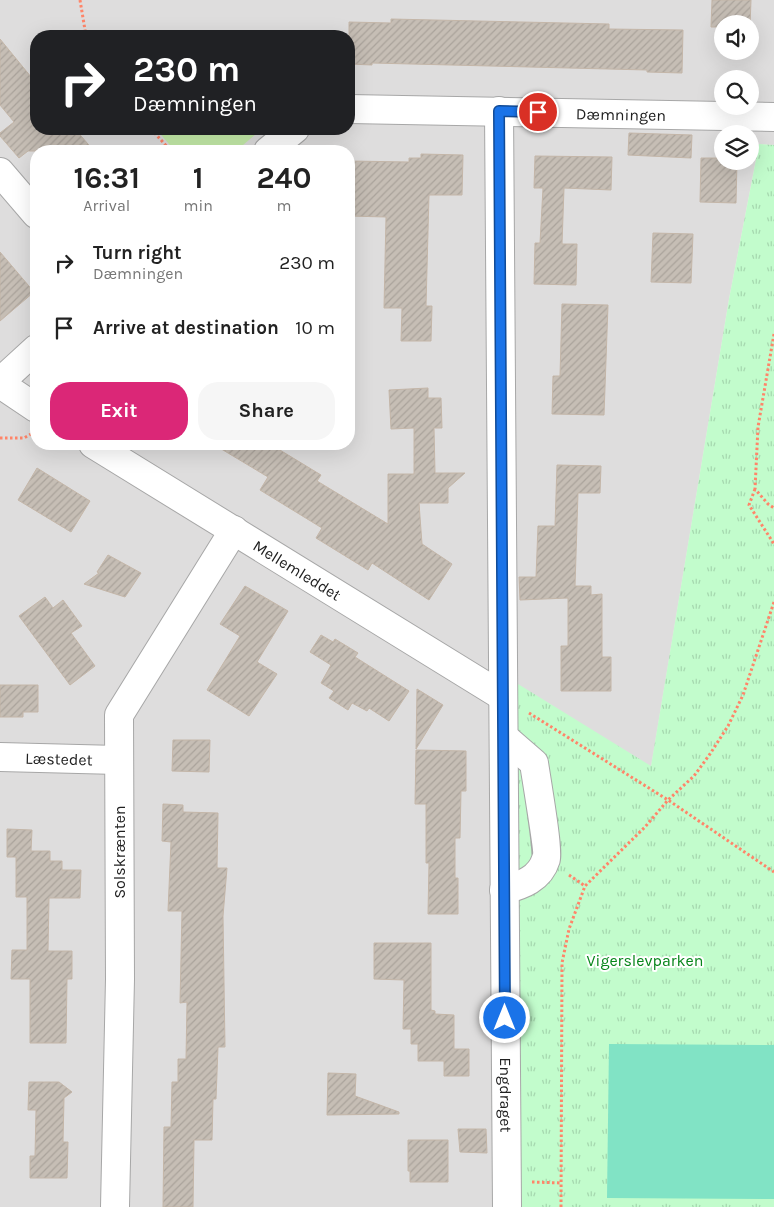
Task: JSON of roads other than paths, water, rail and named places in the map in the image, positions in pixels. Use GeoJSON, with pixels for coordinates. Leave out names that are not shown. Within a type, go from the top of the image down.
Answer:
{"type":"FeatureCollection","features":[{"type":"Feature","properties":{"kind":"street","name":"Dæmningen"},"geometry":{"type":"LineString","coordinates":[[355,109],[774,117]]}},
{"type":"Feature","properties":{"kind":"street","name":"Engdraget"},"geometry":{"type":"LineString","coordinates":[[499,111],[507,1207]]}},
{"type":"Feature","properties":{"kind":"street"},"geometry":{"type":"LineString","coordinates":[[275,145],[288,135]]}},
{"type":"Feature","properties":{"kind":"street"},"geometry":{"type":"LineString","coordinates":[[0,172],[30,207]]}},
{"type":"Feature","properties":{"kind":"street"},"geometry":{"type":"LineString","coordinates":[[30,355],[0,383],[30,404]]}},
{"type":"Feature","properties":{"kind":"street","name":"Mellemleddet"},"geometry":{"type":"LineString","coordinates":[[102,450],[502,696]]}},
{"type":"Feature","properties":{"kind":"street","name":"Solskrænten"},"geometry":{"type":"LineString","coordinates":[[115,1207],[120,979],[119,715],[234,530]]}},
{"type":"Feature","properties":{"kind":"street"},"geometry":{"type":"LineString","coordinates":[[504,737],[534,763],[547,858],[538,874],[526,884],[504,890]]}},
{"type":"Feature","properties":{"kind":"street","name":"Læstedet"},"geometry":{"type":"LineString","coordinates":[[0,757],[118,760]]}},
{"type":"Feature","properties":{"kind":"park label","name":"Vigerslevparken"},"geometry":{"type":"Point","coordinates":[645,960]}}]}
